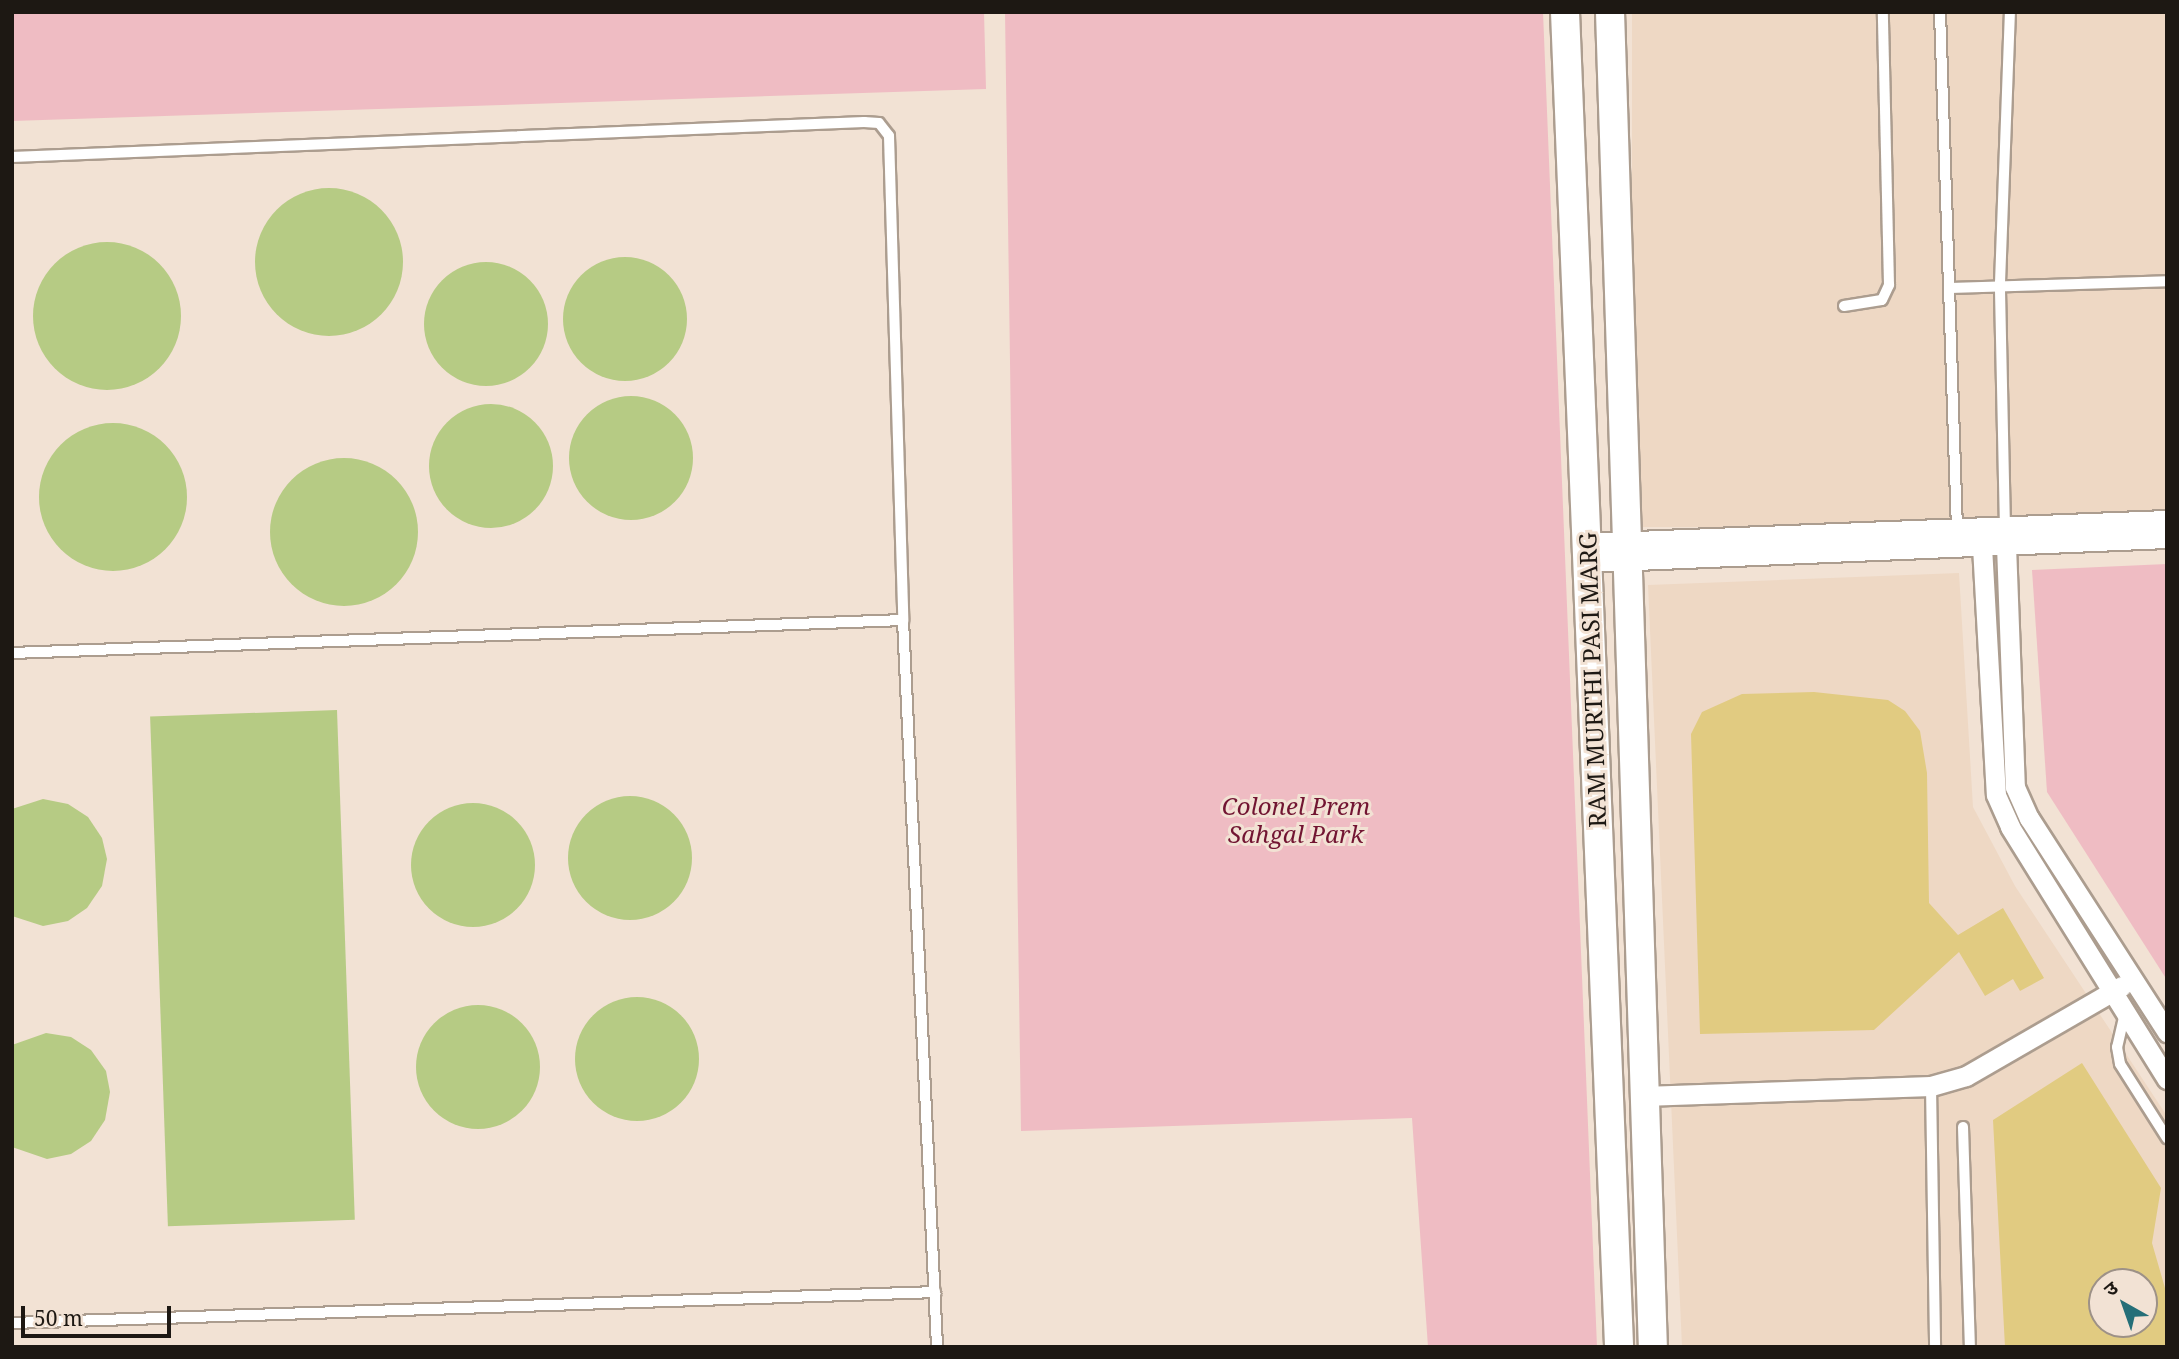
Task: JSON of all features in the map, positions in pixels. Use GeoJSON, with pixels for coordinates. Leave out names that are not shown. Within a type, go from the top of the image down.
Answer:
{"type":"FeatureCollection","features":[{"type":"Feature","properties":{"kind":"street","name":"RAM MURTHI PASI MARG"},"geometry":{"type":"LineString","coordinates":[[1565,12],[1619,1347]]}},
{"type":"Feature","properties":{"kind":"street","name":"RAM MURTHI PASI MARG"},"geometry":{"type":"LineString","coordinates":[[1610,12],[1653,1347]]}},
{"type":"Feature","properties":{"kind":"street"},"geometry":{"type":"LineString","coordinates":[[1957,537],[1982,546],[2005,536],[2167,520]]}},
{"type":"Feature","properties":{"kind":"street"},"geometry":{"type":"LineString","coordinates":[[2005,536],[2015,787],[2029,818],[2167,1032]]}},
{"type":"Feature","properties":{"kind":"street"},"geometry":{"type":"LineString","coordinates":[[1586,553],[1957,537],[2167,538]]}},
{"type":"Feature","properties":{"kind":"street"},"geometry":{"type":"LineString","coordinates":[[1982,546],[1996,795],[2010,827],[2167,1079]]}},
{"type":"Feature","properties":{"kind":"street"},"geometry":{"type":"LineString","coordinates":[[1643,1096],[1931,1086],[1966,1076],[2113,993],[2131,979]]}},
{"type":"Feature","properties":{"kind":"lane"},"geometry":{"type":"LineString","coordinates":[[1844,306],[1882,300],[1889,285],[1883,12]]}},
{"type":"Feature","properties":{"kind":"lane"},"geometry":{"type":"LineString","coordinates":[[1940,12],[1957,537]]}},
{"type":"Feature","properties":{"kind":"lane"},"geometry":{"type":"LineString","coordinates":[[2005,536],[2000,283],[2010,12]]}},
{"type":"Feature","properties":{"kind":"lane"},"geometry":{"type":"LineString","coordinates":[[12,157],[879,123],[893,151],[903,620],[937,1347]]}},
{"type":"Feature","properties":{"kind":"lane"},"geometry":{"type":"LineString","coordinates":[[1950,288],[2000,283],[2167,281]]}},
{"type":"Feature","properties":{"kind":"lane"},"geometry":{"type":"LineString","coordinates":[[12,653],[903,620]]}},
{"type":"Feature","properties":{"kind":"lane"},"geometry":{"type":"LineString","coordinates":[[2125,1012],[2117,1047],[2120,1064],[2167,1138]]}},
{"type":"Feature","properties":{"kind":"lane"},"geometry":{"type":"LineString","coordinates":[[1931,1086],[1935,1347]]}},
{"type":"Feature","properties":{"kind":"lane"},"geometry":{"type":"LineString","coordinates":[[1963,1127],[1970,1347]]}},
{"type":"Feature","properties":{"kind":"lane"},"geometry":{"type":"LineString","coordinates":[[12,1323],[935,1292]]}},
{"type":"Feature","properties":{"kind":"shaded area"},"geometry":{"type":"Polygon","coordinates":[[[1632,12],[2167,12],[2167,527],[1632,527],[1632,12]]]}},
{"type":"Feature","properties":{"kind":"shaded area"},"geometry":{"type":"Polygon","coordinates":[[[329,188],[357,194],[381,210],[397,234],[403,262],[397,290],[381,314],[357,330],[329,336],[301,330],[277,314],[261,290],[255,262],[261,234],[277,210],[301,194],[329,188]]]}},
{"type":"Feature","properties":{"kind":"shaded area"},"geometry":{"type":"Polygon","coordinates":[[[107,242],[135,248],[159,264],[175,288],[181,316],[175,344],[159,368],[135,384],[107,390],[79,384],[55,368],[39,344],[33,316],[39,288],[55,264],[79,248],[107,242]]]}},
{"type":"Feature","properties":{"kind":"shaded area"},"geometry":{"type":"Polygon","coordinates":[[[625,257],[649,261],[669,275],[683,295],[687,319],[683,343],[669,363],[649,377],[625,381],[601,377],[581,363],[567,343],[563,319],[567,295],[581,275],[601,261],[625,257]]]}},
{"type":"Feature","properties":{"kind":"shaded area"},"geometry":{"type":"Polygon","coordinates":[[[486,262],[510,266],[530,280],[544,300],[548,324],[544,348],[530,368],[510,382],[486,386],[462,382],[442,368],[428,348],[424,324],[428,300],[442,280],[462,266],[486,262]]]}},
{"type":"Feature","properties":{"kind":"shaded area"},"geometry":{"type":"Polygon","coordinates":[[[631,396],[655,400],[675,414],[689,434],[693,458],[689,482],[675,502],[655,516],[631,520],[607,516],[587,502],[573,482],[569,458],[573,434],[587,414],[607,400],[631,396]]]}},
{"type":"Feature","properties":{"kind":"shaded area"},"geometry":{"type":"Polygon","coordinates":[[[491,404],[515,408],[535,422],[549,442],[553,466],[549,490],[535,510],[515,524],[491,528],[467,524],[447,510],[433,490],[429,466],[433,442],[447,422],[467,408],[491,404]]]}},
{"type":"Feature","properties":{"kind":"shaded area"},"geometry":{"type":"Polygon","coordinates":[[[113,423],[141,429],[165,445],[181,469],[187,497],[181,525],[165,549],[141,565],[113,571],[85,565],[61,549],[45,525],[39,497],[45,469],[61,445],[85,429],[113,423]]]}},
{"type":"Feature","properties":{"kind":"shaded area"},"geometry":{"type":"Polygon","coordinates":[[[344,458],[372,464],[396,480],[412,504],[418,532],[412,560],[396,584],[372,600],[344,606],[316,600],[292,584],[276,560],[270,532],[276,504],[292,480],[316,464],[344,458]]]}},
{"type":"Feature","properties":{"kind":"shaded area"},"geometry":{"type":"Polygon","coordinates":[[[1959,573],[1973,807],[2015,886],[2167,1116],[2167,1347],[1682,1347],[1648,585],[1959,573]]]}},
{"type":"Feature","properties":{"kind":"shaded area"},"geometry":{"type":"Polygon","coordinates":[[[337,710],[355,1220],[168,1226],[150,717],[337,710]]]}},
{"type":"Feature","properties":{"kind":"shaded area"},"geometry":{"type":"Polygon","coordinates":[[[630,796],[654,800],[674,814],[688,834],[692,858],[688,882],[674,902],[654,916],[630,920],[606,916],[586,902],[572,882],[568,858],[572,834],[586,814],[606,800],[630,796]]]}},
{"type":"Feature","properties":{"kind":"shaded area"},"geometry":{"type":"Polygon","coordinates":[[[43,799],[68,804],[88,817],[102,838],[107,859],[102,886],[87,908],[68,921],[43,926],[12,916],[12,809],[43,799]]]}},
{"type":"Feature","properties":{"kind":"shaded area"},"geometry":{"type":"Polygon","coordinates":[[[473,803],[497,807],[517,821],[531,841],[535,865],[531,889],[517,909],[497,923],[473,927],[449,923],[429,909],[415,889],[411,865],[415,841],[429,821],[449,807],[473,803]]]}},
{"type":"Feature","properties":{"kind":"shaded area"},"geometry":{"type":"Polygon","coordinates":[[[637,997],[661,1001],[681,1015],[695,1035],[699,1059],[695,1083],[681,1103],[661,1117],[637,1121],[613,1117],[593,1103],[579,1083],[575,1059],[579,1035],[593,1015],[613,1001],[637,997]]]}},
{"type":"Feature","properties":{"kind":"shaded area"},"geometry":{"type":"Polygon","coordinates":[[[478,1005],[502,1009],[522,1023],[536,1043],[540,1067],[536,1091],[522,1111],[502,1125],[478,1129],[454,1125],[434,1111],[420,1091],[416,1067],[420,1043],[434,1023],[454,1009],[478,1005]]]}},
{"type":"Feature","properties":{"kind":"shaded area"},"geometry":{"type":"Polygon","coordinates":[[[46,1033],[71,1037],[91,1050],[106,1071],[110,1092],[105,1120],[91,1141],[71,1154],[47,1159],[12,1147],[12,1045],[46,1033]]]}},
{"type":"Feature","properties":{"kind":"green space"},"geometry":{"type":"Polygon","coordinates":[[[12,12],[984,12],[986,89],[12,121],[12,12]]]}},
{"type":"Feature","properties":{"kind":"green space","name":"Colonel Prem Sahgal Park"},"geometry":{"type":"Polygon","coordinates":[[[1005,12],[1543,12],[1597,1347],[1428,1347],[1412,1118],[1021,1131],[1005,12]]]}},
{"type":"Feature","properties":{"kind":"green space"},"geometry":{"type":"Polygon","coordinates":[[[2167,564],[2167,980],[2047,792],[2032,570],[2167,564]]]}},
{"type":"Feature","properties":{"kind":"building"},"geometry":{"type":"Polygon","coordinates":[[[1814,692],[1888,700],[1905,711],[1920,731],[1927,773],[1929,903],[1958,935],[2003,908],[2044,978],[2020,991],[2013,979],[1985,996],[1959,952],[1874,1030],[1700,1034],[1691,734],[1702,712],[1742,694],[1814,692]]]}},
{"type":"Feature","properties":{"kind":"building"},"geometry":{"type":"Polygon","coordinates":[[[2082,1063],[2161,1188],[2152,1243],[2167,1295],[2167,1347],[2005,1347],[1993,1120],[2082,1063]]]}}]}
